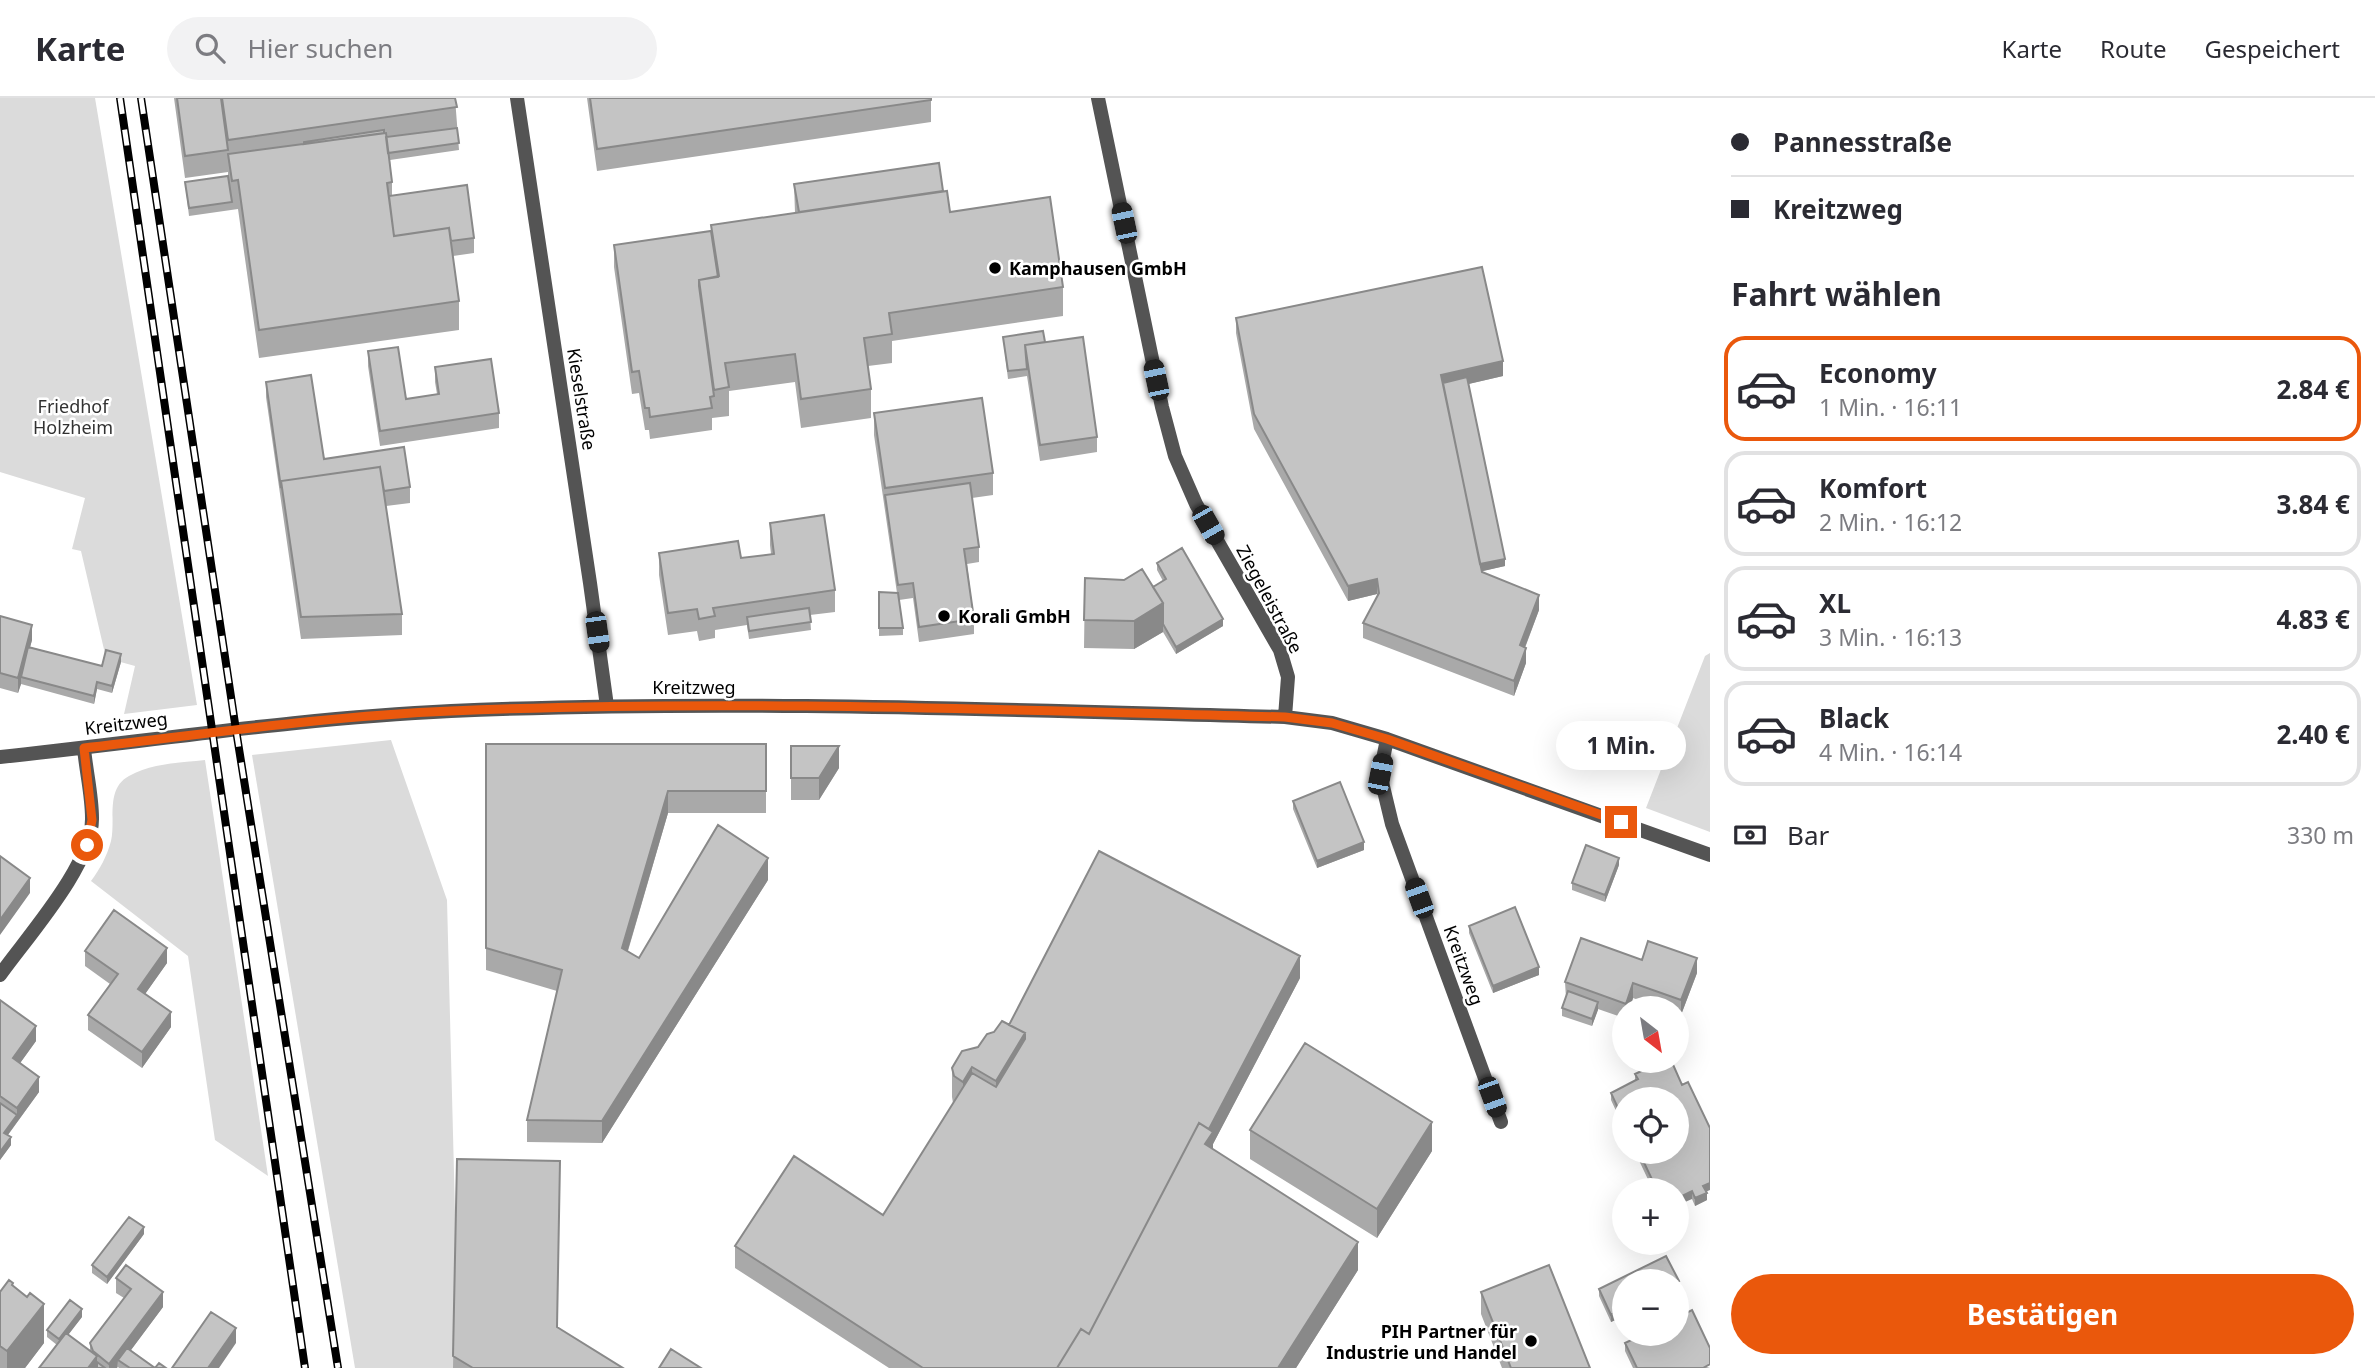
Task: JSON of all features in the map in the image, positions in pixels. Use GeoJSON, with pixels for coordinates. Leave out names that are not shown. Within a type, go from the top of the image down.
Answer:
{"type":"FeatureCollection","features":[{"type":"Feature","properties":{"kind":"street","name":"Kieselstraße"},"geometry":{"type":"LineString","coordinates":[[517,98],[607,706]]}},
{"type":"Feature","properties":{"kind":"street","name":"Ziegeleistraße"},"geometry":{"type":"LineString","coordinates":[[1098,98],[1162,407],[1175,456],[1196,504],[1280,650],[1288,677],[1285,717]]}},
{"type":"Feature","properties":{"kind":"street","name":"Kreitzweg"},"geometry":{"type":"LineString","coordinates":[[0,757],[336,718],[607,706],[970,709],[1285,717],[1332,723],[1387,739],[1710,855]]}},
{"type":"Feature","properties":{"kind":"street","name":"Kreitzweg"},"geometry":{"type":"LineString","coordinates":[[1387,739],[1380,774],[1392,824],[1501,1122]]}},
{"type":"Feature","properties":{"kind":"street"},"geometry":{"type":"LineString","coordinates":[[0,975],[72,877],[87,845],[92,820],[84,748]]}},
{"type":"Feature","properties":{"kind":"green space","name":"Friedhof Holzheim"},"geometry":{"type":"Polygon","coordinates":[[[0,98],[95,98],[197,705],[124,714],[135,666],[106,658],[81,551],[72,549],[85,498],[0,472],[0,98]]]}},
{"type":"Feature","properties":{"kind":"green space"},"geometry":{"type":"Polygon","coordinates":[[[1710,653],[1710,832],[1646,808],[1705,656],[1710,653]]]}},
{"type":"Feature","properties":{"kind":"green space"},"geometry":{"type":"Polygon","coordinates":[[[391,740],[447,900],[459,1368],[355,1368],[252,755],[391,740]]]}},
{"type":"Feature","properties":{"kind":"green space"},"geometry":{"type":"Polygon","coordinates":[[[205,760],[268,1176],[215,1140],[188,956],[91,881],[109,847],[114,797],[122,782],[147,768],[205,760]]]}},
{"type":"Feature","properties":{"kind":"building"},"geometry":{"type":"Polygon","coordinates":[[[177,98],[221,98],[228,150],[185,156],[177,98]]]}},
{"type":"Feature","properties":{"kind":"building"},"geometry":{"type":"Polygon","coordinates":[[[222,98],[455,98],[457,107],[228,140],[222,98]]]}},
{"type":"Feature","properties":{"kind":"building"},"geometry":{"type":"Polygon","coordinates":[[[590,98],[931,98],[931,100],[597,149],[590,98]]]}},
{"type":"Feature","properties":{"kind":"building"},"geometry":{"type":"Polygon","coordinates":[[[457,128],[459,143],[388,153],[386,137],[457,128]]]}},
{"type":"Feature","properties":{"kind":"building"},"geometry":{"type":"Polygon","coordinates":[[[384,130],[384,133],[304,144],[304,142],[384,130]]]}},
{"type":"Feature","properties":{"kind":"building"},"geometry":{"type":"Polygon","coordinates":[[[386,133],[392,182],[387,183],[394,236],[449,228],[459,301],[259,330],[238,180],[232,181],[228,154],[386,133]]]}},
{"type":"Feature","properties":{"kind":"building"},"geometry":{"type":"Polygon","coordinates":[[[939,163],[943,191],[799,212],[794,184],[939,163]]]}},
{"type":"Feature","properties":{"kind":"building"},"geometry":{"type":"Polygon","coordinates":[[[228,176],[232,202],[189,208],[185,182],[228,176]]]}},
{"type":"Feature","properties":{"kind":"building"},"geometry":{"type":"Polygon","coordinates":[[[467,185],[474,238],[451,241],[449,228],[394,236],[389,196],[467,185]]]}},
{"type":"Feature","properties":{"kind":"building"},"geometry":{"type":"Polygon","coordinates":[[[947,191],[950,212],[1050,197],[1063,287],[889,313],[892,334],[864,338],[871,389],[801,399],[795,354],[725,363],[729,387],[714,390],[699,280],[719,276],[711,225],[947,191]]]}},
{"type":"Feature","properties":{"kind":"building"},"geometry":{"type":"Polygon","coordinates":[[[711,231],[718,277],[699,280],[699,286],[714,396],[710,397],[712,408],[650,417],[649,408],[645,408],[639,371],[632,372],[614,245],[711,231]]]}},
{"type":"Feature","properties":{"kind":"building"},"geometry":{"type":"Polygon","coordinates":[[[1482,267],[1503,361],[1441,375],[1482,572],[1539,595],[1520,645],[1526,648],[1514,681],[1363,623],[1379,593],[1377,579],[1348,586],[1254,414],[1236,318],[1482,267]]]}},
{"type":"Feature","properties":{"kind":"building"},"geometry":{"type":"Polygon","coordinates":[[[1043,331],[1045,342],[1025,345],[1027,369],[1008,371],[1003,337],[1043,331]]]}},
{"type":"Feature","properties":{"kind":"building"},"geometry":{"type":"Polygon","coordinates":[[[1083,337],[1097,437],[1040,445],[1025,345],[1083,337]]]}},
{"type":"Feature","properties":{"kind":"building"},"geometry":{"type":"Polygon","coordinates":[[[398,347],[406,399],[439,394],[435,367],[491,359],[499,413],[380,431],[368,351],[398,347]]]}},
{"type":"Feature","properties":{"kind":"building"},"geometry":{"type":"Polygon","coordinates":[[[311,375],[324,459],[404,447],[410,487],[384,491],[380,467],[281,481],[281,488],[266,382],[311,375]]]}},
{"type":"Feature","properties":{"kind":"building"},"geometry":{"type":"Polygon","coordinates":[[[1467,377],[1505,559],[1480,564],[1443,383],[1467,377]]]}},
{"type":"Feature","properties":{"kind":"building"},"geometry":{"type":"Polygon","coordinates":[[[982,398],[993,473],[885,488],[874,413],[982,398]]]}},
{"type":"Feature","properties":{"kind":"building"},"geometry":{"type":"Polygon","coordinates":[[[380,467],[402,614],[301,617],[281,481],[380,467]]]}},
{"type":"Feature","properties":{"kind":"building"},"geometry":{"type":"Polygon","coordinates":[[[970,483],[979,547],[964,549],[974,619],[919,627],[913,583],[898,585],[885,495],[970,483]]]}},
{"type":"Feature","properties":{"kind":"building"},"geometry":{"type":"Polygon","coordinates":[[[824,515],[835,590],[713,608],[715,616],[699,619],[697,609],[668,613],[659,553],[738,541],[741,558],[774,554],[770,523],[824,515]]]}},
{"type":"Feature","properties":{"kind":"building"},"geometry":{"type":"Polygon","coordinates":[[[1182,548],[1223,619],[1176,647],[1163,624],[1163,603],[1153,587],[1166,579],[1157,563],[1182,548]]]}},
{"type":"Feature","properties":{"kind":"building"},"geometry":{"type":"Polygon","coordinates":[[[1142,569],[1163,603],[1134,621],[1084,620],[1085,578],[1124,580],[1142,569]]]}},
{"type":"Feature","properties":{"kind":"building"},"geometry":{"type":"Polygon","coordinates":[[[879,592],[898,593],[903,628],[879,628],[879,592]]]}},
{"type":"Feature","properties":{"kind":"building"},"geometry":{"type":"Polygon","coordinates":[[[809,608],[811,622],[749,631],[747,617],[809,608]]]}},
{"type":"Feature","properties":{"kind":"building"},"geometry":{"type":"Polygon","coordinates":[[[0,616],[32,625],[18,678],[0,673],[0,616]]]}},
{"type":"Feature","properties":{"kind":"building"},"geometry":{"type":"Polygon","coordinates":[[[28,647],[102,666],[106,650],[121,654],[112,686],[97,682],[94,696],[21,677],[28,647]]]}},
{"type":"Feature","properties":{"kind":"building"},"geometry":{"type":"Polygon","coordinates":[[[486,744],[766,744],[766,791],[668,791],[622,948],[639,958],[718,825],[768,858],[602,1121],[527,1120],[562,970],[486,948],[486,744]]]}},
{"type":"Feature","properties":{"kind":"building"},"geometry":{"type":"Polygon","coordinates":[[[791,746],[839,746],[819,778],[791,778],[791,746]]]}},
{"type":"Feature","properties":{"kind":"building"},"geometry":{"type":"Polygon","coordinates":[[[1340,782],[1364,842],[1317,861],[1293,801],[1340,782]]]}},
{"type":"Feature","properties":{"kind":"building"},"geometry":{"type":"Polygon","coordinates":[[[1586,845],[1619,858],[1605,895],[1572,883],[1586,845]]]}},
{"type":"Feature","properties":{"kind":"building"},"geometry":{"type":"Polygon","coordinates":[[[1099,851],[1300,956],[1209,1129],[1199,1123],[1089,1334],[1081,1329],[1057,1368],[923,1368],[735,1246],[794,1156],[883,1215],[972,1073],[996,1087],[1025,1039],[1025,1033],[1009,1025],[1099,851]]]}},
{"type":"Feature","properties":{"kind":"building"},"geometry":{"type":"Polygon","coordinates":[[[0,856],[30,878],[0,920],[0,856]]]}},
{"type":"Feature","properties":{"kind":"building"},"geometry":{"type":"Polygon","coordinates":[[[1515,907],[1539,967],[1493,986],[1469,926],[1515,907]]]}},
{"type":"Feature","properties":{"kind":"building"},"geometry":{"type":"Polygon","coordinates":[[[114,910],[167,948],[138,989],[171,1012],[142,1052],[88,1015],[118,974],[85,951],[114,910]]]}},
{"type":"Feature","properties":{"kind":"building"},"geometry":{"type":"Polygon","coordinates":[[[1581,938],[1642,960],[1648,941],[1697,958],[1683,996],[1670,996],[1633,983],[1629,996],[1612,996],[1612,999],[1565,982],[1581,938]]]}},
{"type":"Feature","properties":{"kind":"building"},"geometry":{"type":"Polygon","coordinates":[[[1568,991],[1598,1002],[1592,1019],[1562,1008],[1568,991]]]}},
{"type":"Feature","properties":{"kind":"building"},"geometry":{"type":"Polygon","coordinates":[[[0,1000],[36,1026],[13,1058],[39,1077],[17,1108],[0,1096],[0,1000]]]}},
{"type":"Feature","properties":{"kind":"building"},"geometry":{"type":"Polygon","coordinates":[[[1002,1021],[1025,1033],[996,1081],[972,1067],[963,1082],[954,1076],[952,1068],[962,1051],[978,1047],[987,1034],[994,1032],[1002,1021]]]}},
{"type":"Feature","properties":{"kind":"building"},"geometry":{"type":"Polygon","coordinates":[[[1305,1043],[1432,1122],[1377,1209],[1250,1130],[1305,1043]]]}},
{"type":"Feature","properties":{"kind":"building"},"geometry":{"type":"Polygon","coordinates":[[[1677,1073],[1682,1085],[1688,1082],[1710,1128],[1710,1183],[1703,1186],[1707,1193],[1695,1198],[1692,1191],[1689,1192],[1689,1178],[1651,1178],[1645,1164],[1689,1164],[1689,1087],[1623,1087],[1638,1079],[1635,1074],[1677,1073]]]}},
{"type":"Feature","properties":{"kind":"building"},"geometry":{"type":"Polygon","coordinates":[[[0,1103],[17,1115],[4,1133],[11,1137],[0,1152],[0,1103]]]}},
{"type":"Feature","properties":{"kind":"building"},"geometry":{"type":"Polygon","coordinates":[[[1199,1123],[1213,1132],[1205,1144],[1358,1242],[1278,1368],[1057,1368],[1081,1329],[1089,1334],[1199,1123]]]}},
{"type":"Feature","properties":{"kind":"building"},"geometry":{"type":"Polygon","coordinates":[[[457,1159],[560,1161],[557,1327],[623,1368],[473,1368],[453,1356],[457,1159]]]}},
{"type":"Feature","properties":{"kind":"building"},"geometry":{"type":"Polygon","coordinates":[[[129,1217],[144,1227],[107,1277],[92,1265],[129,1217]]]}},
{"type":"Feature","properties":{"kind":"building"},"geometry":{"type":"Polygon","coordinates":[[[1666,1256],[1673,1269],[1640,1269],[1666,1256]]]}},
{"type":"Feature","properties":{"kind":"building"},"geometry":{"type":"Polygon","coordinates":[[[126,1265],[163,1292],[109,1364],[93,1351],[90,1343],[131,1289],[116,1278],[126,1265]]]}},
{"type":"Feature","properties":{"kind":"building","name":"PIH Partner für Industrie und Handel"},"geometry":{"type":"Polygon","coordinates":[[[1549,1265],[1590,1368],[1511,1368],[1481,1292],[1549,1265]]]}},
{"type":"Feature","properties":{"kind":"building"},"geometry":{"type":"Polygon","coordinates":[[[9,1280],[27,1297],[30,1293],[44,1304],[7,1351],[0,1346],[0,1292],[9,1280]]]}},
{"type":"Feature","properties":{"kind":"building"},"geometry":{"type":"Polygon","coordinates":[[[1612,1283],[1611,1315],[1599,1289],[1612,1283]]]}},
{"type":"Feature","properties":{"kind":"building"},"geometry":{"type":"Polygon","coordinates":[[[70,1300],[82,1309],[59,1339],[47,1330],[70,1300]]]}},
{"type":"Feature","properties":{"kind":"building"},"geometry":{"type":"Polygon","coordinates":[[[1692,1310],[1710,1348],[1710,1364],[1703,1368],[1637,1368],[1626,1346],[1689,1346],[1689,1312],[1692,1310]]]}},
{"type":"Feature","properties":{"kind":"building"},"geometry":{"type":"Polygon","coordinates":[[[211,1312],[236,1328],[208,1368],[172,1368],[211,1312]]]}},
{"type":"Feature","properties":{"kind":"building"},"geometry":{"type":"Polygon","coordinates":[[[66,1333],[97,1356],[88,1368],[39,1368],[66,1333]]]}},
{"type":"Feature","properties":{"kind":"building"},"geometry":{"type":"Polygon","coordinates":[[[127,1348],[155,1368],[130,1368],[118,1360],[127,1348]]]}},
{"type":"Feature","properties":{"kind":"building"},"geometry":{"type":"Polygon","coordinates":[[[671,1349],[701,1368],[659,1368],[671,1349]]]}},
{"type":"Feature","properties":{"kind":"railway"},"geometry":{"type":"LineString","coordinates":[[120,98],[305,1368]]}},
{"type":"Feature","properties":{"kind":"railway"},"geometry":{"type":"LineString","coordinates":[[141,98],[236,730],[338,1368]]}},
{"type":"Feature","properties":{"kind":"place","name":"Kamphausen GmbH"},"geometry":{"type":"Point","coordinates":[995,268]}},
{"type":"Feature","properties":{"kind":"place","name":"Korali GmbH"},"geometry":{"type":"Point","coordinates":[944,616]}},
{"type":"Feature","properties":{"kind":"place","name":"PIH Partner für Industrie und Handel"},"geometry":{"type":"Point","coordinates":[1531,1341]}},
{"type":"Feature","properties":{"kind":"route"},"geometry":{"type":"LineString","coordinates":[[87,845],[92,820],[84,748],[336,718],[607,706],[970,709],[1285,717],[1332,723],[1387,739],[1621,822]]}}]}
